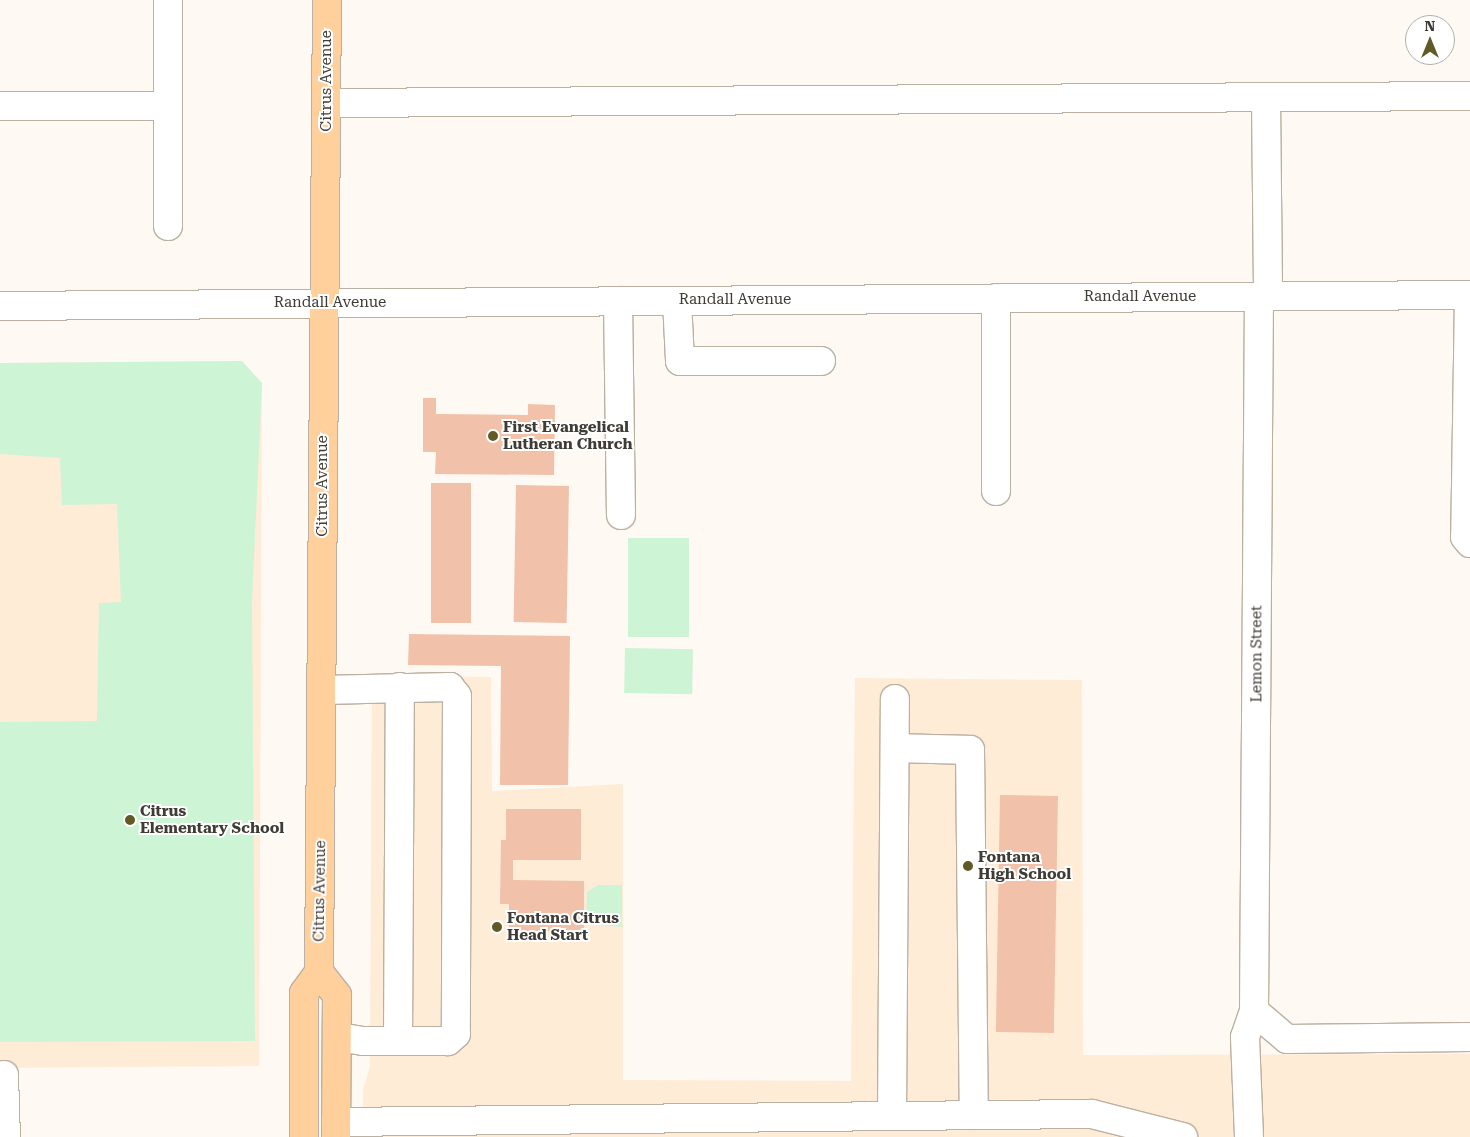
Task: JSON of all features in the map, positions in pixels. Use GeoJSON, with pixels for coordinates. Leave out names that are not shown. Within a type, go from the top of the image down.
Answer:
{"type":"FeatureCollection","features":[{"type":"Feature","properties":{"kind":"main road","name":"Citrus Avenue"},"geometry":{"type":"LineString","coordinates":[[319,972],[323,690],[327,0]]}},
{"type":"Feature","properties":{"kind":"main road"},"geometry":{"type":"LineString","coordinates":[[304,1137],[304,993],[319,972],[337,995],[336,1130]]}},
{"type":"Feature","properties":{"kind":"street"},"geometry":{"type":"LineString","coordinates":[[168,0],[168,226]]}},
{"type":"Feature","properties":{"kind":"street"},"geometry":{"type":"LineString","coordinates":[[327,103],[1470,96]]}},
{"type":"Feature","properties":{"kind":"street","name":"Lemon Street"},"geometry":{"type":"LineString","coordinates":[[1249,1137],[1245,1037],[1254,1011],[1266,98]]}},
{"type":"Feature","properties":{"kind":"street"},"geometry":{"type":"LineString","coordinates":[[0,106],[168,106]]}},
{"type":"Feature","properties":{"kind":"street"},"geometry":{"type":"LineString","coordinates":[[1470,295],[1465,537],[1470,543]]}},
{"type":"Feature","properties":{"kind":"street","name":"Randall Avenue"},"geometry":{"type":"LineString","coordinates":[[0,306],[1470,295]]}},
{"type":"Feature","properties":{"kind":"street"},"geometry":{"type":"LineString","coordinates":[[996,298],[996,491]]}},
{"type":"Feature","properties":{"kind":"street"},"geometry":{"type":"LineString","coordinates":[[618,301],[621,515]]}},
{"type":"Feature","properties":{"kind":"street"},"geometry":{"type":"LineString","coordinates":[[677,301],[680,361],[822,361]]}},
{"type":"Feature","properties":{"kind":"street"},"geometry":{"type":"LineString","coordinates":[[323,690],[450,687],[457,696],[456,1034],[448,1041],[337,1038]]}},
{"type":"Feature","properties":{"kind":"street"},"geometry":{"type":"LineString","coordinates":[[398,1041],[400,688]]}},
{"type":"Feature","properties":{"kind":"street"},"geometry":{"type":"LineString","coordinates":[[892,1115],[895,699]]}},
{"type":"Feature","properties":{"kind":"street"},"geometry":{"type":"LineString","coordinates":[[895,748],[970,750],[974,1115]]}},
{"type":"Feature","properties":{"kind":"street"},"geometry":{"type":"LineString","coordinates":[[1254,1011],[1287,1039],[1470,1037]]}},
{"type":"Feature","properties":{"kind":"street"},"geometry":{"type":"LineString","coordinates":[[4,1075],[6,1137]]}},
{"type":"Feature","properties":{"kind":"street"},"geometry":{"type":"LineString","coordinates":[[336,1130],[892,1115],[1092,1114],[1183,1137]]}},
{"type":"Feature","properties":{"kind":"shaded area","name":"Citrus Elementary School"},"geometry":{"type":"Polygon","coordinates":[[[242,361],[262,383],[259,1066],[0,1068],[0,363],[242,361]]]}},
{"type":"Feature","properties":{"kind":"shaded area","name":"Fontana High School"},"geometry":{"type":"Polygon","coordinates":[[[372,676],[491,677],[492,791],[623,784],[623,1080],[851,1081],[855,678],[1082,680],[1083,1055],[1470,1054],[1470,1137],[363,1137],[363,1090],[370,1066],[372,676]]]}},
{"type":"Feature","properties":{"kind":"green space","name":"Citrus Elementary School"},"geometry":{"type":"Polygon","coordinates":[[[242,361],[262,383],[252,601],[255,1041],[0,1042],[0,722],[97,721],[99,603],[121,602],[117,504],[62,505],[60,458],[0,454],[0,363],[242,361]]]}},
{"type":"Feature","properties":{"kind":"green space"},"geometry":{"type":"Polygon","coordinates":[[[628,538],[689,538],[689,637],[628,637],[628,538]]]}},
{"type":"Feature","properties":{"kind":"green space"},"geometry":{"type":"Polygon","coordinates":[[[625,648],[693,649],[692,694],[624,693],[625,648]]]}},
{"type":"Feature","properties":{"kind":"green space"},"geometry":{"type":"Polygon","coordinates":[[[598,885],[622,885],[622,927],[586,924],[587,892],[598,885]]]}},
{"type":"Feature","properties":{"kind":"building"},"geometry":{"type":"Polygon","coordinates":[[[423,398],[436,398],[436,414],[528,415],[528,404],[555,405],[554,475],[435,474],[436,452],[423,452],[423,398]]]}},
{"type":"Feature","properties":{"kind":"building"},"geometry":{"type":"Polygon","coordinates":[[[431,483],[471,483],[471,623],[431,623],[431,483]]]}},
{"type":"Feature","properties":{"kind":"building"},"geometry":{"type":"Polygon","coordinates":[[[516,485],[569,486],[567,623],[514,622],[516,485]]]}},
{"type":"Feature","properties":{"kind":"building"},"geometry":{"type":"Polygon","coordinates":[[[409,634],[570,636],[568,785],[500,785],[501,666],[408,665],[409,634]]]}},
{"type":"Feature","properties":{"kind":"building"},"geometry":{"type":"Polygon","coordinates":[[[1000,795],[1058,796],[1054,1033],[996,1032],[1000,795]]]}},
{"type":"Feature","properties":{"kind":"building"},"geometry":{"type":"Polygon","coordinates":[[[506,809],[581,809],[581,860],[513,860],[513,880],[584,881],[584,931],[509,931],[509,904],[500,904],[501,840],[506,840],[506,809]]]}},
{"type":"Feature","properties":{"kind":"place","name":"First Evangelical Lutheran Church"},"geometry":{"type":"Point","coordinates":[493,436]}},
{"type":"Feature","properties":{"kind":"place","name":"Citrus Elementary School"},"geometry":{"type":"Point","coordinates":[130,820]}},
{"type":"Feature","properties":{"kind":"place","name":"Fontana High School"},"geometry":{"type":"Point","coordinates":[968,866]}},
{"type":"Feature","properties":{"kind":"place","name":"Fontana Citrus Head Start"},"geometry":{"type":"Point","coordinates":[497,927]}}]}
